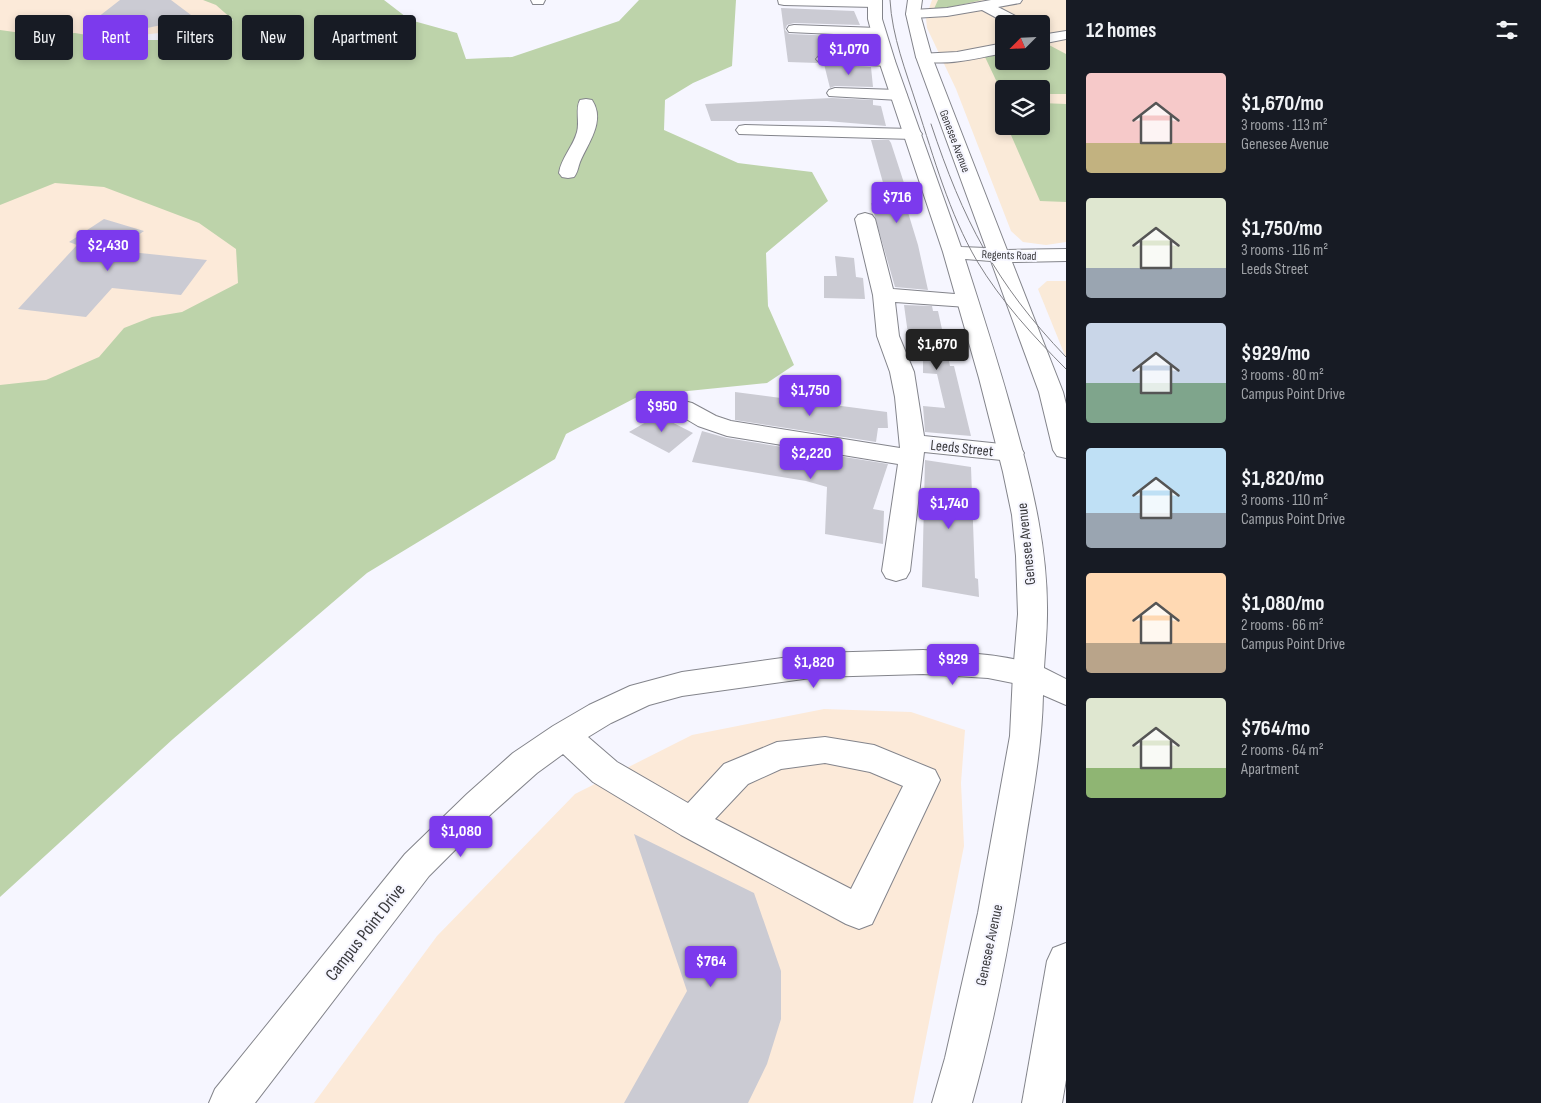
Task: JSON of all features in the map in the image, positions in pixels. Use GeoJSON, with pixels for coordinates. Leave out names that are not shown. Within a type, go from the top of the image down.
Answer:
{"type":"FeatureCollection","features":[{"type":"Feature","properties":{"kind":"main road"},"geometry":{"type":"LineString","coordinates":[[914,7],[947,12],[1015,0]]}},
{"type":"Feature","properties":{"kind":"main road"},"geometry":{"type":"LineString","coordinates":[[784,1],[875,2]]}},
{"type":"Feature","properties":{"kind":"main road","name":"Genesee Avenue"},"geometry":{"type":"LineString","coordinates":[[875,2],[875,19],[878,32],[968,301],[1012,453],[1025,515],[1030,556],[1033,614],[1028,674],[1026,736],[996,913],[965,1058],[952,1103]]}},
{"type":"Feature","properties":{"kind":"main road"},"geometry":{"type":"LineString","coordinates":[[983,6],[1002,15]]}},
{"type":"Feature","properties":{"kind":"main road","name":"Genesee Avenue"},"geometry":{"type":"LineString","coordinates":[[914,7],[924,57],[1051,392],[1066,450]]}},
{"type":"Feature","properties":{"kind":"main road"},"geometry":{"type":"LineString","coordinates":[[794,30],[878,32]]}},
{"type":"Feature","properties":{"kind":"main road"},"geometry":{"type":"LineString","coordinates":[[1050,37],[1066,35]]}},
{"type":"Feature","properties":{"kind":"main road"},"geometry":{"type":"LineString","coordinates":[[924,57],[957,57],[995,50]]}},
{"type":"Feature","properties":{"kind":"main road"},"geometry":{"type":"LineString","coordinates":[[824,59],[887,61]]}},
{"type":"Feature","properties":{"kind":"main road"},"geometry":{"type":"LineString","coordinates":[[835,94],[899,95]]}},
{"type":"Feature","properties":{"kind":"main road"},"geometry":{"type":"LineString","coordinates":[[568,172],[568,165],[583,142],[589,119],[586,104]]}},
{"type":"Feature","properties":{"kind":"main road"},"geometry":{"type":"LineString","coordinates":[[745,130],[913,134]]}},
{"type":"Feature","properties":{"kind":"main road"},"geometry":{"type":"LineString","coordinates":[[865,219],[884,295],[888,336],[902,372],[907,397],[912,450],[896,572]]}},
{"type":"Feature","properties":{"kind":"main road","name":"Regents Road"},"geometry":{"type":"LineString","coordinates":[[1002,262],[1023,257],[1066,255]]}},
{"type":"Feature","properties":{"kind":"main road","name":"Regents Road"},"geometry":{"type":"LineString","coordinates":[[954,259],[1066,269]]}},
{"type":"Feature","properties":{"kind":"main road"},"geometry":{"type":"LineString","coordinates":[[884,295],[968,301]]}},
{"type":"Feature","properties":{"kind":"main road","name":"Leeds Street"},"geometry":{"type":"LineString","coordinates":[[684,408],[707,421],[727,428],[912,450],[1012,453]]}},
{"type":"Feature","properties":{"kind":"main road","name":"Campus Point Drive"},"geometry":{"type":"LineString","coordinates":[[229,1103],[417,866],[479,804],[524,763],[564,735],[600,714],[642,696],[682,684],[743,674],[818,666],[923,662],[988,666],[1028,674],[1066,674]]}},
{"type":"Feature","properties":{"kind":"main road","name":"Campus Point Drive"},"geometry":{"type":"LineString","coordinates":[[1028,674],[1066,693]]}},
{"type":"Feature","properties":{"kind":"main road"},"geometry":{"type":"LineString","coordinates":[[564,735],[605,772],[693,824],[859,912],[923,780],[874,759],[824,750],[777,756],[736,774],[705,806],[693,824]]}},
{"type":"Feature","properties":{"kind":"main road"},"geometry":{"type":"LineString","coordinates":[[1042,1103],[1066,961]]}},
{"type":"Feature","properties":{"kind":"shaded area"},"geometry":{"type":"Polygon","coordinates":[[[0,0],[215,0],[237,15],[232,17],[232,15],[158,15],[158,33],[148,34],[148,15],[83,15],[83,42],[73,43],[73,15],[15,15],[15,45],[0,45],[0,0]]]}},
{"type":"Feature","properties":{"kind":"shaded area"},"geometry":{"type":"Polygon","coordinates":[[[932,0],[1066,0],[1066,242],[1046,245],[1023,242],[1011,231],[956,89],[927,28],[926,17],[932,0]]]}},
{"type":"Feature","properties":{"kind":"shaded area"},"geometry":{"type":"Polygon","coordinates":[[[78,169],[166,180],[289,277],[0,404],[0,193],[78,169]]]}},
{"type":"Feature","properties":{"kind":"shaded area"},"geometry":{"type":"Polygon","coordinates":[[[1047,281],[1066,281],[1066,358],[1038,289],[1047,281]]]}},
{"type":"Feature","properties":{"kind":"shaded area"},"geometry":{"type":"Polygon","coordinates":[[[824,709],[911,712],[965,730],[961,783],[964,846],[913,1103],[314,1103],[437,936],[575,794],[692,735],[824,709]]]}},
{"type":"Feature","properties":{"kind":"green space"},"geometry":{"type":"Polygon","coordinates":[[[203,0],[384,0],[404,15],[314,15],[314,60],[416,60],[416,22],[457,33],[466,59],[512,57],[619,21],[639,0],[736,0],[732,66],[693,83],[665,100],[664,130],[738,163],[812,172],[828,201],[766,253],[768,306],[794,365],[767,383],[639,396],[566,434],[555,459],[367,573],[173,739],[0,897],[0,385],[46,380],[99,357],[124,328],[152,317],[182,312],[238,283],[236,249],[199,223],[104,187],[55,183],[0,205],[0,30],[15,32],[15,60],[73,60],[73,33],[75,33],[83,34],[83,60],[148,60],[148,40],[158,40],[158,60],[232,60],[232,15],[227,15],[216,5],[203,0]]]}},
{"type":"Feature","properties":{"kind":"green space"},"geometry":{"type":"Polygon","coordinates":[[[938,0],[982,0],[933,11],[938,0]]]}},
{"type":"Feature","properties":{"kind":"green space"},"geometry":{"type":"Polygon","coordinates":[[[1050,46],[1066,54],[1066,94],[1050,94],[1050,80],[996,80],[985,57],[995,55],[995,70],[1050,70],[1050,46]]]}},
{"type":"Feature","properties":{"kind":"green space"},"geometry":{"type":"Polygon","coordinates":[[[1050,103],[1066,104],[1066,202],[1040,201],[1011,135],[1050,135],[1050,103]]]}},
{"type":"Feature","properties":{"kind":"building"},"geometry":{"type":"Polygon","coordinates":[[[120,0],[171,0],[191,15],[158,15],[158,26],[148,28],[148,15],[101,15],[120,0]]]}},
{"type":"Feature","properties":{"kind":"building"},"geometry":{"type":"Polygon","coordinates":[[[781,8],[854,11],[860,25],[794,23],[787,25],[785,30],[789,34],[863,37],[868,54],[824,52],[815,58],[818,63],[788,62],[781,8]]]}},
{"type":"Feature","properties":{"kind":"building"},"geometry":{"type":"Polygon","coordinates":[[[824,64],[871,67],[873,87],[835,86],[830,88],[824,64]]]}},
{"type":"Feature","properties":{"kind":"building"},"geometry":{"type":"Polygon","coordinates":[[[832,98],[873,100],[873,105],[881,106],[886,126],[827,121],[711,121],[705,104],[832,98]]]}},
{"type":"Feature","properties":{"kind":"building"},"geometry":{"type":"Polygon","coordinates":[[[871,140],[889,140],[891,143],[904,183],[899,183],[918,245],[928,290],[895,287],[871,203],[889,204],[871,140]]]}},
{"type":"Feature","properties":{"kind":"building"},"geometry":{"type":"Polygon","coordinates":[[[104,219],[144,231],[121,247],[127,247],[121,251],[207,260],[181,295],[112,288],[86,317],[18,309],[77,245],[69,242],[104,219]]]}},
{"type":"Feature","properties":{"kind":"building"},"geometry":{"type":"Polygon","coordinates":[[[835,256],[854,258],[856,277],[863,278],[865,299],[824,298],[824,276],[837,276],[835,256]]]}},
{"type":"Feature","properties":{"kind":"building"},"geometry":{"type":"Polygon","coordinates":[[[904,305],[932,306],[933,311],[938,311],[950,366],[954,366],[971,436],[925,432],[923,406],[945,408],[937,374],[923,373],[923,356],[911,356],[904,305]]]}},
{"type":"Feature","properties":{"kind":"building"},"geometry":{"type":"Polygon","coordinates":[[[735,392],[887,412],[888,428],[878,428],[876,442],[735,420],[735,392]]]}},
{"type":"Feature","properties":{"kind":"building"},"geometry":{"type":"Polygon","coordinates":[[[658,415],[693,433],[669,453],[629,432],[658,415]]]}},
{"type":"Feature","properties":{"kind":"building"},"geometry":{"type":"Polygon","coordinates":[[[702,431],[727,438],[888,464],[873,509],[884,511],[883,544],[825,534],[827,487],[806,481],[692,462],[702,431]]]}},
{"type":"Feature","properties":{"kind":"building"},"geometry":{"type":"Polygon","coordinates":[[[925,460],[971,467],[975,578],[978,579],[979,597],[922,587],[925,460]]]}},
{"type":"Feature","properties":{"kind":"building"},"geometry":{"type":"Polygon","coordinates":[[[634,834],[754,893],[781,971],[781,1019],[767,1064],[748,1103],[624,1103],[687,991],[634,834]]]}},
{"type":"Feature","properties":{"kind":"tram line"},"geometry":{"type":"LineString","coordinates":[[890,0],[891,14],[904,67],[950,205],[967,243],[986,276],[1007,304],[1066,369]]}},
{"type":"Feature","properties":{"kind":"tram line"},"geometry":{"type":"LineString","coordinates":[[931,124],[956,190],[984,249],[1019,303],[1066,357]]}}]}
